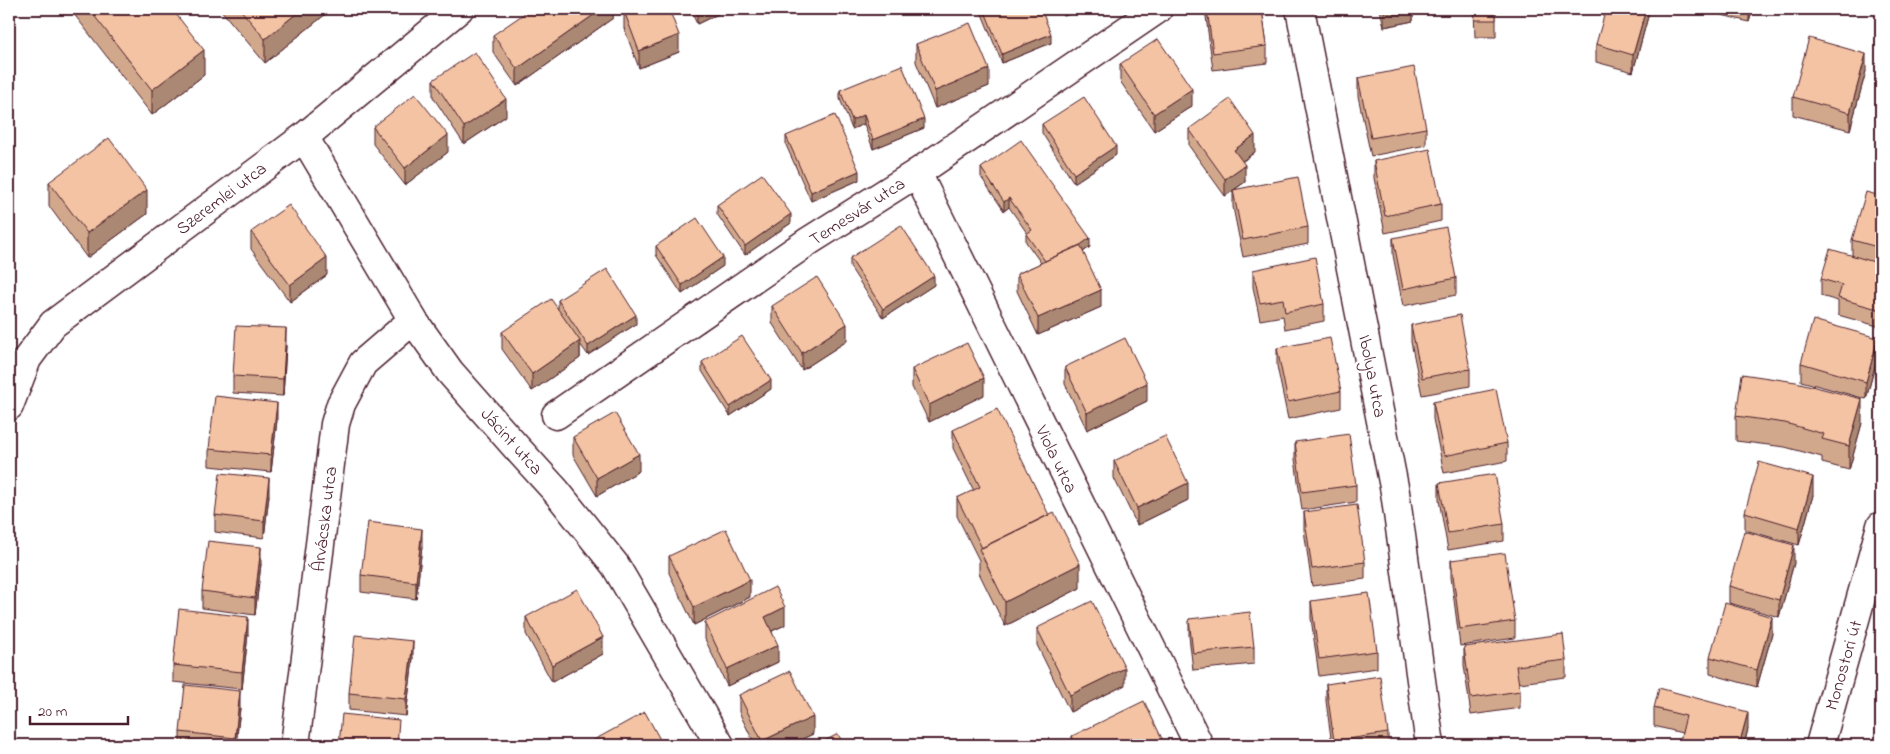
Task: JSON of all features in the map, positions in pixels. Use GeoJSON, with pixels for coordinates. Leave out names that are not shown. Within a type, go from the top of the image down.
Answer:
{"type":"FeatureCollection","features":[{"type":"Feature","properties":{"kind":"street","name":"Szeremlei utca"},"geometry":{"type":"LineString","coordinates":[[9,406],[27,359],[53,324],[304,137],[459,9]]}},
{"type":"Feature","properties":{"kind":"street","name":"Temesvár utca"},"geometry":{"type":"LineString","coordinates":[[556,415],[809,241],[917,173],[1158,9]]}},
{"type":"Feature","properties":{"kind":"street","name":"Ibolya utca"},"geometry":{"type":"LineString","coordinates":[[1300,9],[1395,492],[1430,745]]}},
{"type":"Feature","properties":{"kind":"street","name":"Jácint utca"},"geometry":{"type":"LineString","coordinates":[[304,137],[413,320],[450,372],[556,491],[615,565],[720,745]]}},
{"type":"Feature","properties":{"kind":"street","name":"Viola utca"},"geometry":{"type":"LineString","coordinates":[[917,173],[1199,745]]}},
{"type":"Feature","properties":{"kind":"street","name":"Árvácska utca"},"geometry":{"type":"LineString","coordinates":[[295,745],[339,411],[363,363],[413,320]]}},
{"type":"Feature","properties":{"kind":"street","name":"Monostori út"},"geometry":{"type":"LineString","coordinates":[[1820,745],[1881,526]]}},
{"type":"Feature","properties":{"kind":"building"},"geometry":{"type":"Polygon","coordinates":[[[89,9],[172,9],[204,50],[152,90],[89,9]]]}},
{"type":"Feature","properties":{"kind":"building"},"geometry":{"type":"Polygon","coordinates":[[[240,9],[302,9],[265,39],[240,9]]]}},
{"type":"Feature","properties":{"kind":"building"},"geometry":{"type":"Polygon","coordinates":[[[531,9],[602,9],[517,69],[493,35],[531,9]]]}},
{"type":"Feature","properties":{"kind":"building"},"geometry":{"type":"Polygon","coordinates":[[[630,9],[669,9],[679,35],[639,51],[624,11],[630,9]]]}},
{"type":"Feature","properties":{"kind":"building"},"geometry":{"type":"Polygon","coordinates":[[[984,9],[1041,9],[1051,34],[1002,54],[984,9]]]}},
{"type":"Feature","properties":{"kind":"building"},"geometry":{"type":"Polygon","coordinates":[[[1207,9],[1262,9],[1267,46],[1213,53],[1207,9]]]}},
{"type":"Feature","properties":{"kind":"building"},"geometry":{"type":"Polygon","coordinates":[[[1474,9],[1496,9],[1496,20],[1475,20],[1474,9]]]}},
{"type":"Feature","properties":{"kind":"building"},"geometry":{"type":"Polygon","coordinates":[[[1606,9],[1646,9],[1633,55],[1596,44],[1606,9]]]}},
{"type":"Feature","properties":{"kind":"building"},"geometry":{"type":"Polygon","coordinates":[[[970,23],[989,69],[935,91],[916,44],[970,23]]]}},
{"type":"Feature","properties":{"kind":"building"},"geometry":{"type":"Polygon","coordinates":[[[1809,38],[1866,54],[1850,113],[1793,97],[1809,38]]]}},
{"type":"Feature","properties":{"kind":"building"},"geometry":{"type":"Polygon","coordinates":[[[1158,39],[1192,89],[1154,114],[1120,64],[1158,39]]]}},
{"type":"Feature","properties":{"kind":"building"},"geometry":{"type":"Polygon","coordinates":[[[475,52],[506,99],[464,127],[433,80],[475,52]]]}},
{"type":"Feature","properties":{"kind":"building"},"geometry":{"type":"Polygon","coordinates":[[[902,65],[924,119],[873,140],[864,115],[852,120],[840,90],[902,65]]]}},
{"type":"Feature","properties":{"kind":"building"},"geometry":{"type":"Polygon","coordinates":[[[1414,67],[1426,128],[1371,138],[1358,78],[1414,67]]]}},
{"type":"Feature","properties":{"kind":"building"},"geometry":{"type":"Polygon","coordinates":[[[415,94],[448,135],[405,168],[373,127],[415,94]]]}},
{"type":"Feature","properties":{"kind":"building"},"geometry":{"type":"Polygon","coordinates":[[[1084,97],[1116,146],[1074,174],[1042,124],[1084,97]]]}},
{"type":"Feature","properties":{"kind":"building"},"geometry":{"type":"Polygon","coordinates":[[[1230,99],[1255,135],[1234,150],[1245,165],[1225,179],[1189,129],[1230,99]]]}},
{"type":"Feature","properties":{"kind":"building"},"geometry":{"type":"Polygon","coordinates":[[[835,115],[859,171],[811,192],[786,136],[835,115]]]}},
{"type":"Feature","properties":{"kind":"building"},"geometry":{"type":"Polygon","coordinates":[[[109,138],[147,190],[87,233],[49,182],[109,138]]]}},
{"type":"Feature","properties":{"kind":"building"},"geometry":{"type":"Polygon","coordinates":[[[1021,140],[1090,238],[1079,246],[1045,261],[1026,234],[1032,230],[1009,198],[1004,202],[981,168],[1021,140]]]}},
{"type":"Feature","properties":{"kind":"building"},"geometry":{"type":"Polygon","coordinates":[[[1430,149],[1441,204],[1385,216],[1374,161],[1430,149]]]}},
{"type":"Feature","properties":{"kind":"building"},"geometry":{"type":"Polygon","coordinates":[[[762,174],[791,214],[745,246],[717,205],[762,174]]]}},
{"type":"Feature","properties":{"kind":"building"},"geometry":{"type":"Polygon","coordinates":[[[1298,177],[1308,227],[1243,240],[1233,190],[1298,177]]]}},
{"type":"Feature","properties":{"kind":"building"},"geometry":{"type":"Polygon","coordinates":[[[1866,192],[1881,196],[1881,248],[1852,240],[1866,192]]]}},
{"type":"Feature","properties":{"kind":"building"},"geometry":{"type":"Polygon","coordinates":[[[289,205],[327,258],[290,285],[251,232],[289,205]]]}},
{"type":"Feature","properties":{"kind":"building"},"geometry":{"type":"Polygon","coordinates":[[[697,218],[723,257],[682,285],[656,246],[697,218]]]}},
{"type":"Feature","properties":{"kind":"building"},"geometry":{"type":"Polygon","coordinates":[[[901,225],[934,276],[883,309],[850,258],[901,225]]]}},
{"type":"Feature","properties":{"kind":"building"},"geometry":{"type":"Polygon","coordinates":[[[1446,227],[1456,278],[1403,289],[1393,238],[1446,227]]]}},
{"type":"Feature","properties":{"kind":"building"},"geometry":{"type":"Polygon","coordinates":[[[1080,245],[1101,290],[1038,318],[1017,274],[1080,245]]]}},
{"type":"Feature","properties":{"kind":"building"},"geometry":{"type":"Polygon","coordinates":[[[1830,249],[1881,264],[1881,310],[1838,298],[1842,285],[1821,279],[1830,249]]]}},
{"type":"Feature","properties":{"kind":"building"},"geometry":{"type":"Polygon","coordinates":[[[1315,257],[1324,304],[1285,312],[1283,299],[1260,303],[1253,270],[1315,257]]]}},
{"type":"Feature","properties":{"kind":"building"},"geometry":{"type":"Polygon","coordinates":[[[607,269],[636,315],[588,346],[558,300],[607,269]]]}},
{"type":"Feature","properties":{"kind":"building"},"geometry":{"type":"Polygon","coordinates":[[[817,277],[847,324],[802,353],[772,306],[817,277]]]}},
{"type":"Feature","properties":{"kind":"building"},"geometry":{"type":"Polygon","coordinates":[[[551,299],[580,341],[532,374],[502,332],[551,299]]]}},
{"type":"Feature","properties":{"kind":"building"},"geometry":{"type":"Polygon","coordinates":[[[1460,315],[1470,369],[1422,378],[1411,325],[1460,315]]]}},
{"type":"Feature","properties":{"kind":"building"},"geometry":{"type":"Polygon","coordinates":[[[1813,320],[1878,338],[1866,382],[1801,363],[1813,320]]]}},
{"type":"Feature","properties":{"kind":"building"},"geometry":{"type":"Polygon","coordinates":[[[236,326],[286,328],[283,379],[233,376],[236,326]]]}},
{"type":"Feature","properties":{"kind":"building"},"geometry":{"type":"Polygon","coordinates":[[[742,336],[771,380],[730,407],[702,362],[742,336]]]}},
{"type":"Feature","properties":{"kind":"building"},"geometry":{"type":"Polygon","coordinates":[[[1125,338],[1147,383],[1087,413],[1065,367],[1125,338]]]}},
{"type":"Feature","properties":{"kind":"building"},"geometry":{"type":"Polygon","coordinates":[[[1330,338],[1341,391],[1288,402],[1277,348],[1330,338]]]}},
{"type":"Feature","properties":{"kind":"building"},"geometry":{"type":"Polygon","coordinates":[[[967,343],[984,378],[929,405],[912,369],[967,343]]]}},
{"type":"Feature","properties":{"kind":"building"},"geometry":{"type":"Polygon","coordinates":[[[1742,374],[1796,382],[1862,399],[1849,446],[1822,439],[1824,434],[1785,423],[1736,416],[1742,374]]]}},
{"type":"Feature","properties":{"kind":"building"},"geometry":{"type":"Polygon","coordinates":[[[1496,389],[1507,443],[1444,456],[1433,402],[1496,389]]]}},
{"type":"Feature","properties":{"kind":"building"},"geometry":{"type":"Polygon","coordinates":[[[215,396],[277,403],[271,455],[209,449],[215,396]]]}},
{"type":"Feature","properties":{"kind":"building"},"geometry":{"type":"Polygon","coordinates":[[[997,409],[1049,515],[982,548],[957,498],[980,487],[953,430],[997,409]]]}},
{"type":"Feature","properties":{"kind":"building"},"geometry":{"type":"Polygon","coordinates":[[[615,413],[639,454],[597,478],[573,437],[615,413]]]}},
{"type":"Feature","properties":{"kind":"building"},"geometry":{"type":"Polygon","coordinates":[[[1349,434],[1356,485],[1302,492],[1295,442],[1349,434]]]}},
{"type":"Feature","properties":{"kind":"building"},"geometry":{"type":"Polygon","coordinates":[[[1165,436],[1188,483],[1137,508],[1114,461],[1165,436]]]}},
{"type":"Feature","properties":{"kind":"building"},"geometry":{"type":"Polygon","coordinates":[[[1759,462],[1813,477],[1799,528],[1745,512],[1759,462]]]}},
{"type":"Feature","properties":{"kind":"building"},"geometry":{"type":"Polygon","coordinates":[[[220,473],[269,478],[264,521],[215,515],[220,473]]]}},
{"type":"Feature","properties":{"kind":"building"},"geometry":{"type":"Polygon","coordinates":[[[1495,474],[1504,524],[1448,533],[1439,483],[1495,474]]]}},
{"type":"Feature","properties":{"kind":"building"},"geometry":{"type":"Polygon","coordinates":[[[1357,505],[1365,562],[1312,569],[1304,512],[1357,505]]]}},
{"type":"Feature","properties":{"kind":"building"},"geometry":{"type":"Polygon","coordinates":[[[1054,512],[1080,564],[1005,602],[979,549],[1054,512]]]}},
{"type":"Feature","properties":{"kind":"building"},"geometry":{"type":"Polygon","coordinates":[[[368,522],[422,529],[416,582],[361,575],[368,522]]]}},
{"type":"Feature","properties":{"kind":"building"},"geometry":{"type":"Polygon","coordinates":[[[726,529],[750,580],[694,607],[669,556],[726,529]]]}},
{"type":"Feature","properties":{"kind":"building"},"geometry":{"type":"Polygon","coordinates":[[[1744,531],[1794,545],[1779,600],[1729,586],[1744,531]]]}},
{"type":"Feature","properties":{"kind":"building"},"geometry":{"type":"Polygon","coordinates":[[[208,541],[261,547],[255,598],[202,591],[208,541]]]}},
{"type":"Feature","properties":{"kind":"building"},"geometry":{"type":"Polygon","coordinates":[[[1505,553],[1515,621],[1460,629],[1451,560],[1505,553]]]}},
{"type":"Feature","properties":{"kind":"building"},"geometry":{"type":"Polygon","coordinates":[[[775,587],[785,607],[765,617],[778,645],[727,669],[705,622],[775,587]]]}},
{"type":"Feature","properties":{"kind":"building"},"geometry":{"type":"Polygon","coordinates":[[[577,589],[603,637],[552,665],[526,617],[577,589]]]}},
{"type":"Feature","properties":{"kind":"building"},"geometry":{"type":"Polygon","coordinates":[[[1369,593],[1377,651],[1319,659],[1311,601],[1369,593]]]}},
{"type":"Feature","properties":{"kind":"building"},"geometry":{"type":"Polygon","coordinates":[[[1092,601],[1125,668],[1070,695],[1037,628],[1092,601]]]}},
{"type":"Feature","properties":{"kind":"building"},"geometry":{"type":"Polygon","coordinates":[[[1725,603],[1772,617],[1757,670],[1710,657],[1725,603]]]}},
{"type":"Feature","properties":{"kind":"building"},"geometry":{"type":"Polygon","coordinates":[[[179,609],[248,617],[242,672],[173,665],[179,609]]]}},
{"type":"Feature","properties":{"kind":"building"},"geometry":{"type":"Polygon","coordinates":[[[1250,612],[1254,647],[1193,653],[1189,619],[1250,612]]]}},
{"type":"Feature","properties":{"kind":"building"},"geometry":{"type":"Polygon","coordinates":[[[1563,634],[1566,660],[1516,666],[1520,691],[1471,698],[1464,647],[1563,634]]]}},
{"type":"Feature","properties":{"kind":"building"},"geometry":{"type":"Polygon","coordinates":[[[355,635],[413,641],[406,699],[349,693],[355,635]]]}},
{"type":"Feature","properties":{"kind":"building"},"geometry":{"type":"Polygon","coordinates":[[[790,671],[813,717],[762,741],[739,695],[790,671]]]}},
{"type":"Feature","properties":{"kind":"building"},"geometry":{"type":"Polygon","coordinates":[[[1380,676],[1388,733],[1334,741],[1326,684],[1380,676]]]}},
{"type":"Feature","properties":{"kind":"building"},"geometry":{"type":"Polygon","coordinates":[[[185,685],[240,691],[235,738],[180,732],[185,685]]]}},
{"type":"Feature","properties":{"kind":"building"},"geometry":{"type":"Polygon","coordinates":[[[1659,688],[1748,712],[1739,745],[1679,745],[1686,716],[1654,708],[1659,688]]]}},
{"type":"Feature","properties":{"kind":"building"},"geometry":{"type":"Polygon","coordinates":[[[1144,701],[1165,745],[1076,745],[1072,736],[1144,701]]]}},
{"type":"Feature","properties":{"kind":"building"},"geometry":{"type":"Polygon","coordinates":[[[645,712],[663,745],[585,745],[645,712]]]}},
{"type":"Feature","properties":{"kind":"building"},"geometry":{"type":"Polygon","coordinates":[[[342,714],[399,720],[397,745],[339,745],[342,714]]]}},
{"type":"Feature","properties":{"kind":"building"},"geometry":{"type":"Polygon","coordinates":[[[838,734],[844,745],[817,745],[838,734]]]}}]}
